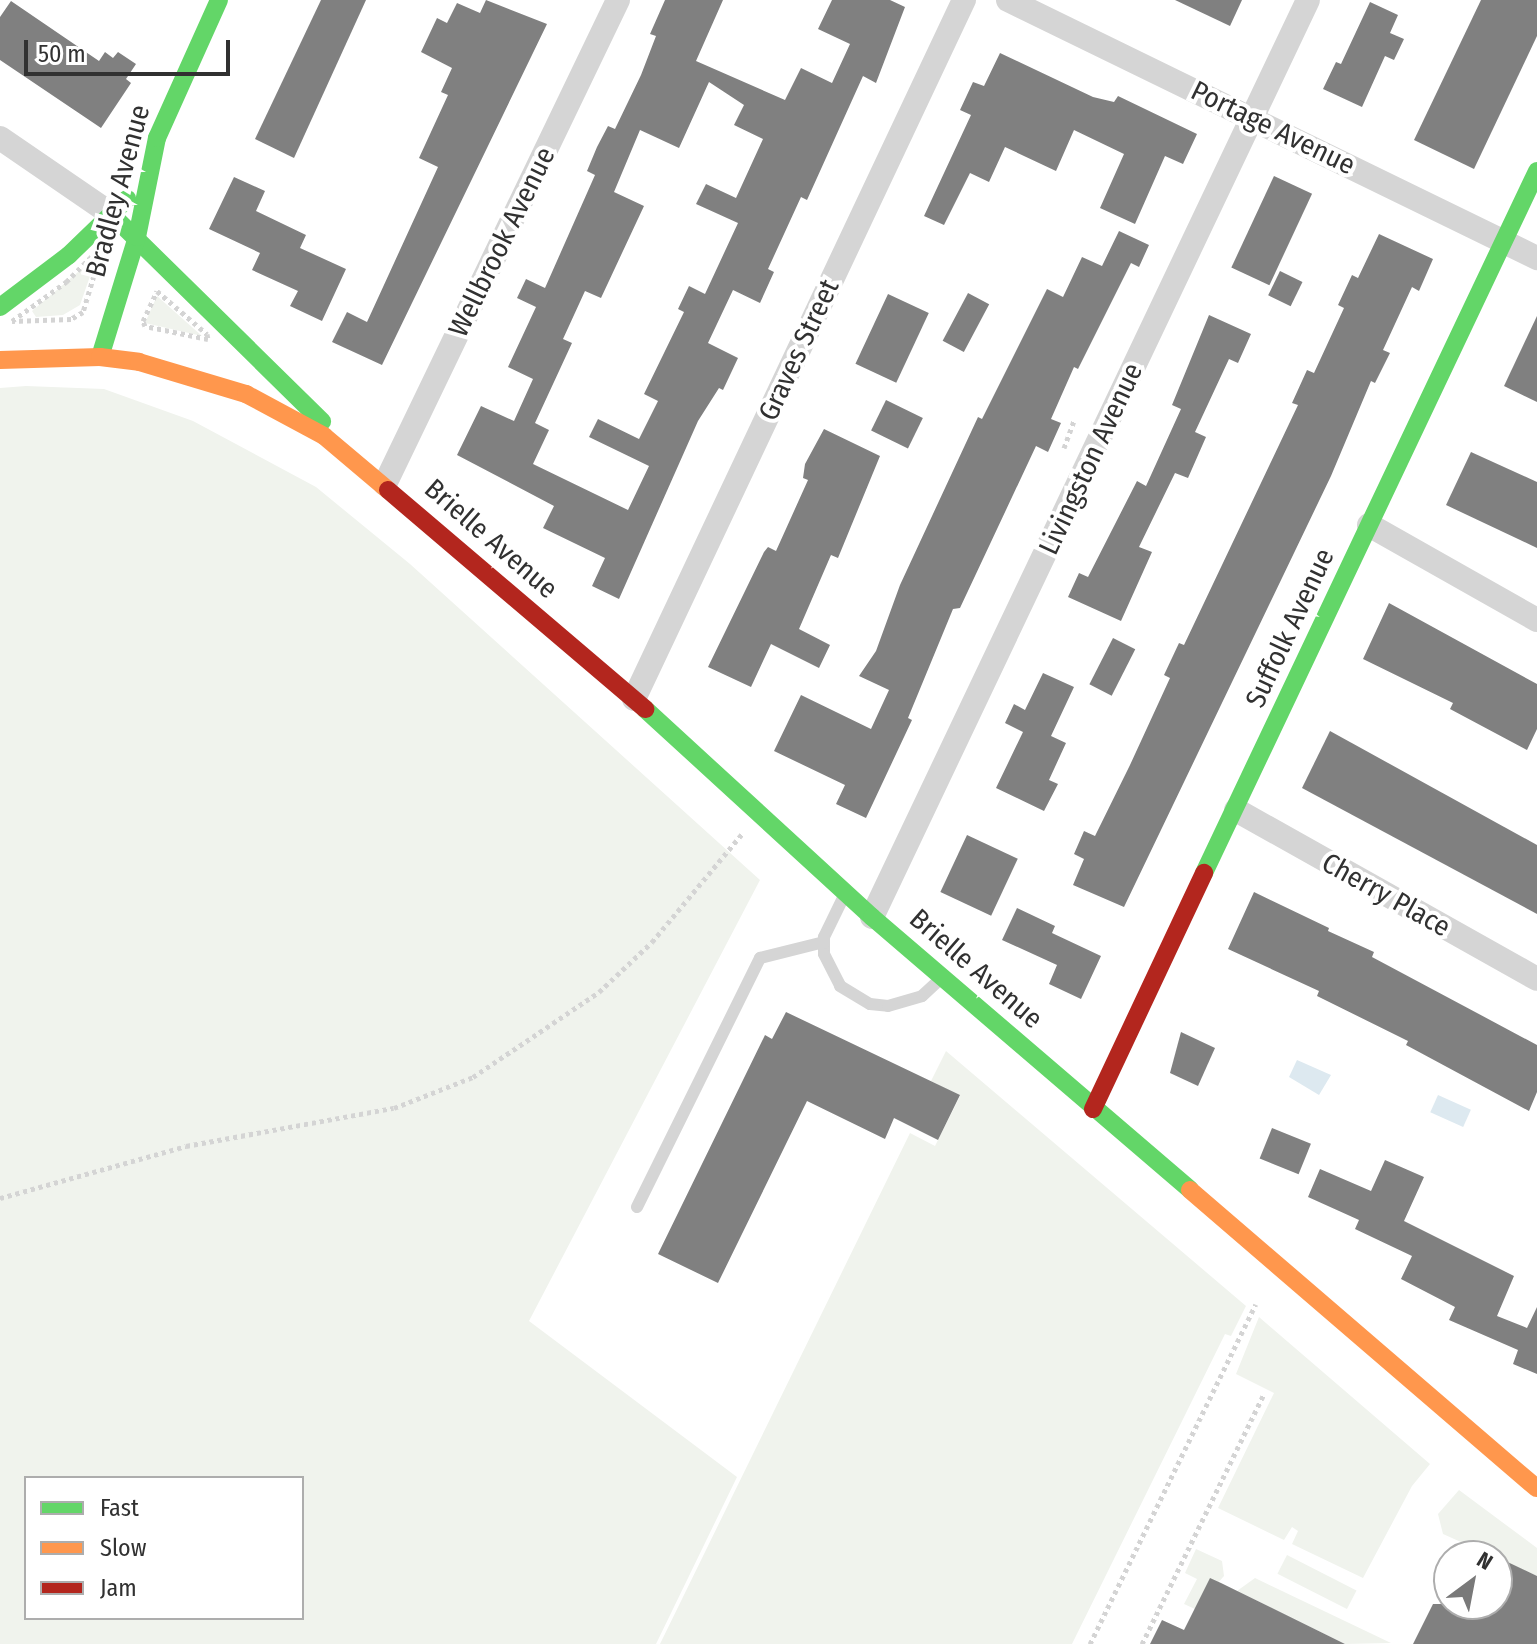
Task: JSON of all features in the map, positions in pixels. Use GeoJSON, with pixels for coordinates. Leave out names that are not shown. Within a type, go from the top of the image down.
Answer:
{"type":"FeatureCollection","features":[{"type":"Feature","properties":{"kind":"street","name":"Bradley Avenue"},"geometry":{"type":"LineString","coordinates":[[100,357],[137,237],[148,179],[176,88],[219,0]]}},
{"type":"Feature","properties":{"kind":"street","name":"Wellbrook Avenue"},"geometry":{"type":"LineString","coordinates":[[385,484],[618,0]]}},
{"type":"Feature","properties":{"kind":"street","name":"Graves Street"},"geometry":{"type":"LineString","coordinates":[[634,699],[964,0]]}},
{"type":"Feature","properties":{"kind":"street","name":"Portage Avenue"},"geometry":{"type":"LineString","coordinates":[[1008,0],[1537,258]]}},
{"type":"Feature","properties":{"kind":"street","name":"Livingston Avenue"},"geometry":{"type":"LineString","coordinates":[[872,917],[1308,0]]}},
{"type":"Feature","properties":{"kind":"street"},"geometry":{"type":"LineString","coordinates":[[0,138],[111,214]]}},
{"type":"Feature","properties":{"kind":"street","name":"Suffolk Avenue"},"geometry":{"type":"LineString","coordinates":[[1093,1109],[1537,171]]}},
{"type":"Feature","properties":{"kind":"street"},"geometry":{"type":"LineString","coordinates":[[0,307],[148,179]]}},
{"type":"Feature","properties":{"kind":"street","name":"Brielle Avenue"},"geometry":{"type":"LineString","coordinates":[[111,214],[385,484]]}},
{"type":"Feature","properties":{"kind":"street","name":"Brielle Avenue"},"geometry":{"type":"LineString","coordinates":[[0,360],[100,357],[193,375],[246,394],[324,436],[385,484],[634,699],[872,917],[1093,1109],[1537,1488]]}},
{"type":"Feature","properties":{"kind":"street"},"geometry":{"type":"LineString","coordinates":[[1369,525],[1537,620]]}},
{"type":"Feature","properties":{"kind":"street","name":"Cherry Place"},"geometry":{"type":"LineString","coordinates":[[1236,810],[1537,979]]}},
{"type":"Feature","properties":{"kind":"lane"},"geometry":{"type":"LineString","coordinates":[[846,893],[828,919],[824,942],[830,971],[840,986],[870,1004],[906,1003],[942,977]]}},
{"type":"Feature","properties":{"kind":"lane"},"geometry":{"type":"LineString","coordinates":[[637,1207],[760,958],[824,942]]}},
{"type":"Feature","properties":{"kind":"path"},"geometry":{"type":"LineString","coordinates":[[1064,448],[1074,420]]}},
{"type":"Feature","properties":{"kind":"path"},"geometry":{"type":"LineString","coordinates":[[0,1198],[186,1146],[394,1108],[473,1077],[599,992],[652,942],[759,815]]}},
{"type":"Feature","properties":{"kind":"path"},"geometry":{"type":"LineString","coordinates":[[1090,1644],[1256,1304]]}},
{"type":"Feature","properties":{"kind":"path"},"geometry":{"type":"LineString","coordinates":[[1142,1644],[1264,1394]]}},
{"type":"Feature","properties":{"kind":"shaded area"},"geometry":{"type":"Polygon","coordinates":[[[97,256],[80,305],[63,315],[36,317],[32,311],[97,256]]]}},
{"type":"Feature","properties":{"kind":"shaded area"},"geometry":{"type":"Polygon","coordinates":[[[157,296],[202,336],[145,323],[157,296]]]}},
{"type":"Feature","properties":{"kind":"shaded area"},"geometry":{"type":"Polygon","coordinates":[[[0,388],[104,389],[193,421],[316,487],[410,564],[760,880],[529,1321],[737,1477],[656,1644],[0,1644],[0,388]]]}},
{"type":"Feature","properties":{"kind":"shaded area"},"geometry":{"type":"Polygon","coordinates":[[[946,1051],[1246,1306],[1231,1336],[1225,1334],[1072,1644],[660,1644],[910,1133],[935,1146],[960,1096],[931,1081],[946,1051]]]}},
{"type":"Feature","properties":{"kind":"shaded area"},"geometry":{"type":"Polygon","coordinates":[[[1297,1060],[1331,1075],[1319,1095],[1289,1077],[1297,1060]]]}},
{"type":"Feature","properties":{"kind":"shaded area"},"geometry":{"type":"Polygon","coordinates":[[[1438,1095],[1471,1110],[1463,1127],[1430,1112],[1438,1095]]]}},
{"type":"Feature","properties":{"kind":"shaded area"},"geometry":{"type":"Polygon","coordinates":[[[1259,1317],[1430,1464],[1412,1486],[1363,1578],[1292,1544],[1298,1531],[1292,1527],[1284,1540],[1218,1508],[1274,1393],[1236,1374],[1259,1317]]]}},
{"type":"Feature","properties":{"kind":"shaded area"},"geometry":{"type":"Polygon","coordinates":[[[1459,1490],[1537,1548],[1537,1576],[1513,1565],[1513,1540],[1456,1540],[1443,1534],[1438,1514],[1459,1490]]]}},
{"type":"Feature","properties":{"kind":"shaded area"},"geometry":{"type":"Polygon","coordinates":[[[1196,1549],[1222,1561],[1224,1576],[1195,1609],[1184,1604],[1197,1579],[1185,1573],[1196,1549]]]}},
{"type":"Feature","properties":{"kind":"shaded area"},"geometry":{"type":"Polygon","coordinates":[[[1287,1555],[1356,1590],[1347,1609],[1277,1574],[1287,1555]]]}},
{"type":"Feature","properties":{"kind":"shaded area"},"geometry":{"type":"Polygon","coordinates":[[[1255,1578],[1391,1643],[1345,1644],[1237,1591],[1255,1578]]]}},
{"type":"Feature","properties":{"kind":"building"},"geometry":{"type":"Polygon","coordinates":[[[321,0],[366,0],[294,158],[255,139],[321,0]]]}},
{"type":"Feature","properties":{"kind":"building"},"geometry":{"type":"Polygon","coordinates":[[[486,0],[547,24],[382,365],[332,342],[347,312],[367,322],[438,167],[419,158],[448,95],[441,92],[452,68],[421,52],[437,18],[447,23],[457,3],[480,13],[486,0]]]}},
{"type":"Feature","properties":{"kind":"building"},"geometry":{"type":"Polygon","coordinates":[[[665,0],[723,0],[696,61],[785,100],[801,68],[832,83],[850,44],[818,29],[832,0],[890,0],[905,7],[876,83],[863,76],[807,200],[801,197],[768,269],[774,272],[760,303],[733,290],[708,343],[738,358],[723,390],[719,388],[698,421],[619,599],[592,586],[605,558],[543,528],[554,506],[457,455],[481,406],[514,421],[533,379],[508,367],[536,307],[517,298],[526,279],[545,288],[595,175],[587,171],[597,147],[608,126],[615,129],[641,75],[656,36],[650,34],[665,0]],[[709,82],[679,148],[640,130],[614,192],[644,206],[601,298],[585,291],[563,339],[572,343],[535,423],[549,430],[533,464],[628,510],[649,466],[589,437],[598,419],[639,439],[658,401],[644,394],[684,312],[678,309],[689,286],[705,294],[738,223],[696,204],[706,184],[736,198],[763,139],[734,125],[744,105],[709,82]]]}},
{"type":"Feature","properties":{"kind":"building"},"geometry":{"type":"Polygon","coordinates":[[[1175,0],[1242,0],[1230,26],[1175,0]]]}},
{"type":"Feature","properties":{"kind":"building"},"geometry":{"type":"Polygon","coordinates":[[[1481,0],[1537,0],[1537,36],[1474,169],[1414,140],[1481,0]]]}},
{"type":"Feature","properties":{"kind":"building"},"geometry":{"type":"Polygon","coordinates":[[[11,1],[99,61],[105,52],[113,58],[118,52],[136,64],[126,79],[131,83],[101,128],[0,60],[0,17],[11,1]]]}},
{"type":"Feature","properties":{"kind":"building"},"geometry":{"type":"Polygon","coordinates":[[[1370,2],[1398,15],[1390,33],[1404,39],[1394,60],[1385,56],[1362,107],[1323,89],[1336,62],[1341,64],[1370,2]]]}},
{"type":"Feature","properties":{"kind":"building"},"geometry":{"type":"Polygon","coordinates":[[[1000,53],[1093,97],[1114,102],[1118,96],[1197,134],[1183,164],[1165,156],[1135,224],[1100,208],[1124,154],[1074,130],[1056,171],[1005,147],[989,182],[970,173],[944,225],[924,216],[971,115],[960,110],[973,82],[984,86],[1000,53]]]}},
{"type":"Feature","properties":{"kind":"building"},"geometry":{"type":"Polygon","coordinates":[[[1274,176],[1312,194],[1269,285],[1231,268],[1274,176]]]}},
{"type":"Feature","properties":{"kind":"building"},"geometry":{"type":"Polygon","coordinates":[[[234,177],[265,191],[256,211],[306,235],[300,248],[346,269],[322,321],[290,306],[298,291],[252,270],[260,253],[209,229],[234,177]]]}},
{"type":"Feature","properties":{"kind":"building"},"geometry":{"type":"Polygon","coordinates":[[[1119,231],[1149,245],[1139,267],[1131,263],[1078,369],[1074,367],[1051,419],[1061,423],[1048,452],[1036,446],[960,608],[953,609],[908,718],[912,720],[866,818],[836,804],[845,785],[774,751],[801,695],[871,729],[889,690],[859,676],[876,651],[900,585],[978,417],[982,419],[1047,289],[1063,297],[1082,257],[1102,266],[1119,231]]]}},
{"type":"Feature","properties":{"kind":"building"},"geometry":{"type":"Polygon","coordinates":[[[1379,234],[1433,259],[1419,291],[1412,287],[1383,350],[1390,353],[1375,383],[1371,381],[1331,476],[1124,907],[1073,885],[1084,859],[1074,854],[1084,831],[1095,836],[1130,765],[1170,678],[1164,675],[1179,643],[1184,645],[1298,405],[1292,403],[1307,370],[1314,373],[1344,308],[1338,305],[1352,275],[1358,278],[1379,234]]]}},
{"type":"Feature","properties":{"kind":"building"},"geometry":{"type":"Polygon","coordinates":[[[1280,271],[1302,282],[1291,306],[1268,295],[1280,271]]]}},
{"type":"Feature","properties":{"kind":"building"},"geometry":{"type":"Polygon","coordinates":[[[968,293],[989,304],[964,352],[943,341],[968,293]]]}},
{"type":"Feature","properties":{"kind":"building"},"geometry":{"type":"Polygon","coordinates":[[[888,294],[929,313],[896,383],[855,364],[888,294]]]}},
{"type":"Feature","properties":{"kind":"building"},"geometry":{"type":"Polygon","coordinates":[[[1209,315],[1251,334],[1238,363],[1229,359],[1195,432],[1206,437],[1188,478],[1175,473],[1139,547],[1152,552],[1121,621],[1068,597],[1079,573],[1088,577],[1137,481],[1146,486],[1181,409],[1172,405],[1209,315]]]}},
{"type":"Feature","properties":{"kind":"building"},"geometry":{"type":"Polygon","coordinates":[[[1537,316],[1537,402],[1504,386],[1537,316]]]}},
{"type":"Feature","properties":{"kind":"building"},"geometry":{"type":"Polygon","coordinates":[[[886,400],[923,418],[908,449],[871,431],[886,400]]]}},
{"type":"Feature","properties":{"kind":"building"},"geometry":{"type":"Polygon","coordinates":[[[824,429],[880,456],[838,558],[831,555],[799,629],[830,645],[819,668],[771,644],[751,687],[708,667],[764,552],[768,547],[776,551],[808,480],[803,478],[805,464],[824,429]]]}},
{"type":"Feature","properties":{"kind":"building"},"geometry":{"type":"Polygon","coordinates":[[[1471,452],[1537,482],[1537,548],[1446,505],[1471,452]]]}},
{"type":"Feature","properties":{"kind":"building"},"geometry":{"type":"Polygon","coordinates":[[[1389,603],[1537,684],[1537,729],[1527,750],[1450,709],[1453,703],[1363,659],[1389,603]]]}},
{"type":"Feature","properties":{"kind":"building"},"geometry":{"type":"Polygon","coordinates":[[[1113,638],[1135,649],[1112,696],[1089,684],[1113,638]]]}},
{"type":"Feature","properties":{"kind":"building"},"geometry":{"type":"Polygon","coordinates":[[[1043,673],[1074,687],[1051,736],[1066,743],[1049,780],[1058,784],[1044,811],[996,788],[1023,732],[1005,723],[1014,704],[1025,710],[1043,673]]]}},
{"type":"Feature","properties":{"kind":"building"},"geometry":{"type":"Polygon","coordinates":[[[1330,731],[1537,845],[1537,914],[1302,788],[1330,731]]]}},
{"type":"Feature","properties":{"kind":"building"},"geometry":{"type":"Polygon","coordinates":[[[967,835],[1018,859],[991,916],[940,892],[967,835]]]}},
{"type":"Feature","properties":{"kind":"building"},"geometry":{"type":"Polygon","coordinates":[[[1254,892],[1374,952],[1372,957],[1537,1045],[1537,1092],[1529,1111],[1406,1045],[1408,1041],[1317,996],[1319,991],[1228,949],[1254,892]]]}},
{"type":"Feature","properties":{"kind":"building"},"geometry":{"type":"Polygon","coordinates":[[[1017,908],[1055,926],[1052,933],[1101,956],[1081,999],[1049,984],[1057,965],[1002,940],[1017,908]]]}},
{"type":"Feature","properties":{"kind":"building"},"geometry":{"type":"Polygon","coordinates":[[[786,1012],[960,1095],[938,1140],[894,1118],[885,1139],[807,1101],[718,1283],[658,1254],[765,1035],[772,1039],[786,1012]]]}},
{"type":"Feature","properties":{"kind":"building"},"geometry":{"type":"Polygon","coordinates":[[[1181,1032],[1215,1048],[1198,1086],[1170,1073],[1181,1032]]]}},
{"type":"Feature","properties":{"kind":"building"},"geometry":{"type":"Polygon","coordinates":[[[1272,1128],[1311,1144],[1299,1174],[1260,1159],[1272,1128]]]}},
{"type":"Feature","properties":{"kind":"building"},"geometry":{"type":"Polygon","coordinates":[[[1385,1160],[1424,1177],[1404,1221],[1514,1276],[1497,1316],[1527,1328],[1537,1307],[1537,1374],[1513,1364],[1518,1350],[1449,1320],[1455,1307],[1401,1279],[1412,1256],[1355,1229],[1359,1220],[1308,1197],[1320,1169],[1371,1191],[1385,1160]]]}},
{"type":"Feature","properties":{"kind":"building"},"geometry":{"type":"Polygon","coordinates":[[[1513,1565],[1537,1576],[1537,1644],[1413,1644],[1433,1604],[1433,1620],[1513,1620],[1513,1565]]]}},
{"type":"Feature","properties":{"kind":"building"},"geometry":{"type":"Polygon","coordinates":[[[1210,1578],[1345,1644],[1150,1644],[1162,1620],[1184,1630],[1210,1578]]]}},
{"type":"Feature","properties":{"kind":"traffic: fast"},"geometry":{"type":"LineString","coordinates":[[100,357],[137,237],[157,138],[219,0]]}},
{"type":"Feature","properties":{"kind":"traffic: fast"},"geometry":{"type":"LineString","coordinates":[[1204,873],[1537,171]]}},
{"type":"Feature","properties":{"kind":"traffic: fast"},"geometry":{"type":"LineString","coordinates":[[0,307],[69,255],[127,199]]}},
{"type":"Feature","properties":{"kind":"traffic: fast"},"geometry":{"type":"LineString","coordinates":[[111,214],[322,421]]}},
{"type":"Feature","properties":{"kind":"traffic: fast"},"geometry":{"type":"LineString","coordinates":[[645,709],[872,917],[1190,1190]]}},
{"type":"Feature","properties":{"kind":"traffic: slow"},"geometry":{"type":"LineString","coordinates":[[0,360],[100,357],[139,362],[246,394],[324,436],[388,490]]}},
{"type":"Feature","properties":{"kind":"traffic: slow"},"geometry":{"type":"LineString","coordinates":[[1190,1190],[1537,1488]]}},
{"type":"Feature","properties":{"kind":"traffic: jam"},"geometry":{"type":"LineString","coordinates":[[388,490],[645,709]]}},
{"type":"Feature","properties":{"kind":"traffic: jam"},"geometry":{"type":"LineString","coordinates":[[1093,1109],[1204,873]]}}]}
